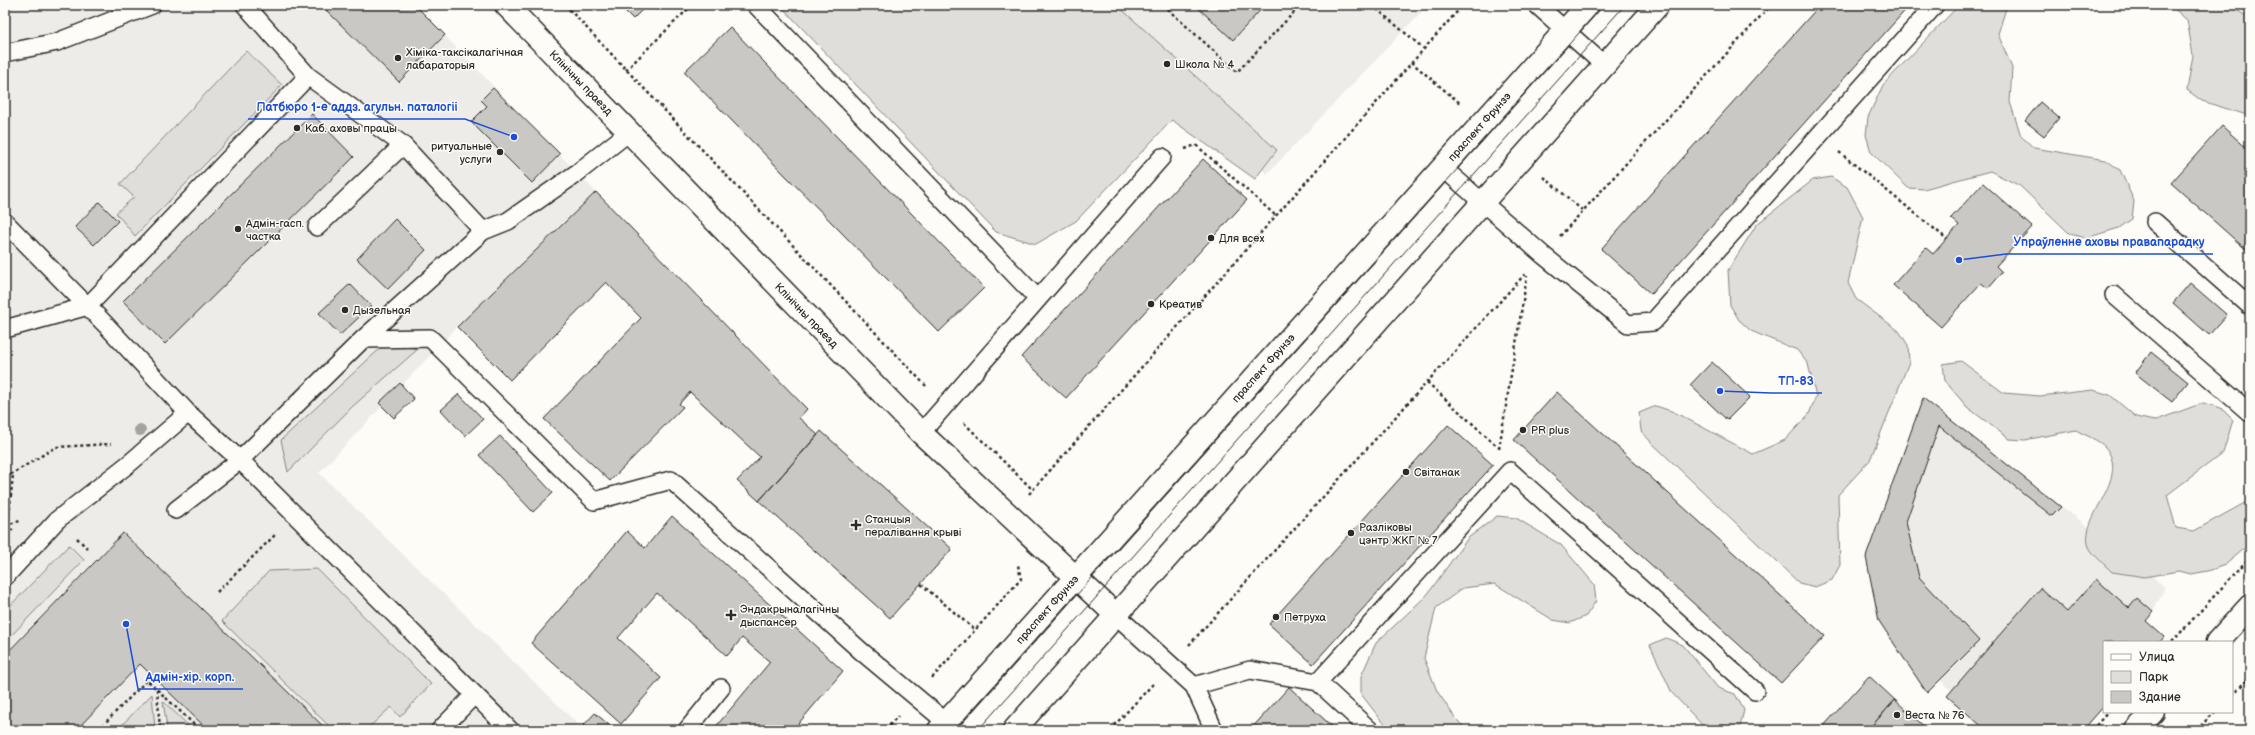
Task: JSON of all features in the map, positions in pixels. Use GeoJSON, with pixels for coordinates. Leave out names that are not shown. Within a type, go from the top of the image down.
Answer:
{"type":"FeatureCollection","features":[{"type":"Feature","properties":{"kind":"main road","name":"Клінічны праезд"},"geometry":{"type":"LineString","coordinates":[[506,5],[920,433],[1117,616]]}},
{"type":"Feature","properties":{"kind":"main road","name":"праспект Фрунзэ"},"geometry":{"type":"LineString","coordinates":[[942,726],[1588,5]]}},
{"type":"Feature","properties":{"kind":"main road"},"geometry":{"type":"LineString","coordinates":[[1014,730],[1117,616],[1658,5]]}},
{"type":"Feature","properties":{"kind":"main road"},"geometry":{"type":"LineString","coordinates":[[2218,641],[2250,606]]}},
{"type":"Feature","properties":{"kind":"main road"},"geometry":{"type":"LineString","coordinates":[[2136,730],[2152,713]]}},
{"type":"Feature","properties":{"kind":"lane"},"geometry":{"type":"LineString","coordinates":[[5,53],[56,42],[152,5]]}},
{"type":"Feature","properties":{"kind":"lane"},"geometry":{"type":"LineString","coordinates":[[244,5],[308,76],[403,145],[483,231]]}},
{"type":"Feature","properties":{"kind":"lane"},"geometry":{"type":"LineString","coordinates":[[756,5],[1038,299]]}},
{"type":"Feature","properties":{"kind":"lane"},"geometry":{"type":"LineString","coordinates":[[1537,5],[1604,65]]}},
{"type":"Feature","properties":{"kind":"lane"},"geometry":{"type":"LineString","coordinates":[[1443,168],[1543,255],[1628,324],[1653,322],[1820,137],[1935,5]]}},
{"type":"Feature","properties":{"kind":"lane"},"geometry":{"type":"LineString","coordinates":[[5,329],[88,306],[308,76]]}},
{"type":"Feature","properties":{"kind":"lane"},"geometry":{"type":"LineString","coordinates":[[176,510],[240,460],[363,339],[483,231],[508,221],[578,173],[629,132]]}},
{"type":"Feature","properties":{"kind":"lane"},"geometry":{"type":"LineString","coordinates":[[317,227],[403,145]]}},
{"type":"Feature","properties":{"kind":"lane"},"geometry":{"type":"LineString","coordinates":[[920,433],[1162,157]]}},
{"type":"Feature","properties":{"kind":"lane"},"geometry":{"type":"LineString","coordinates":[[5,222],[88,306],[188,413],[240,460],[296,515],[510,730]]}},
{"type":"Feature","properties":{"kind":"lane"},"geometry":{"type":"LineString","coordinates":[[2155,222],[2250,306]]}},
{"type":"Feature","properties":{"kind":"lane"},"geometry":{"type":"LineString","coordinates":[[2114,295],[2250,413]]}},
{"type":"Feature","properties":{"kind":"lane"},"geometry":{"type":"LineString","coordinates":[[363,339],[430,338],[594,501],[671,480],[861,650],[916,696],[942,726]]}},
{"type":"Feature","properties":{"kind":"lane"},"geometry":{"type":"LineString","coordinates":[[5,577],[29,553],[57,520],[131,462],[188,413]]}},
{"type":"Feature","properties":{"kind":"lane"},"geometry":{"type":"LineString","coordinates":[[1318,682],[1510,471],[1755,691]]}},
{"type":"Feature","properties":{"kind":"lane"},"geometry":{"type":"LineString","coordinates":[[1117,616],[1194,686],[1214,730]]}},
{"type":"Feature","properties":{"kind":"lane"},"geometry":{"type":"LineString","coordinates":[[1194,686],[1250,670],[1318,682],[1370,730]]}},
{"type":"Feature","properties":{"kind":"lane"},"geometry":{"type":"LineString","coordinates":[[687,730],[721,688]]}},
{"type":"Feature","properties":{"kind":"lane"},"geometry":{"type":"LineString","coordinates":[[440,730],[474,695]]}},
{"type":"Feature","properties":{"kind":"path"},"geometry":{"type":"LineString","coordinates":[[565,5],[945,405],[1033,490]]}},
{"type":"Feature","properties":{"kind":"path"},"geometry":{"type":"LineString","coordinates":[[626,70],[692,5]]}},
{"type":"Feature","properties":{"kind":"path"},"geometry":{"type":"LineString","coordinates":[[1163,5],[1237,72],[1300,5]]}},
{"type":"Feature","properties":{"kind":"path"},"geometry":{"type":"LineString","coordinates":[[1372,5],[1423,48]]}},
{"type":"Feature","properties":{"kind":"path"},"geometry":{"type":"LineString","coordinates":[[1009,516],[1462,5]]}},
{"type":"Feature","properties":{"kind":"path"},"geometry":{"type":"LineString","coordinates":[[1543,255],[1772,5]]}},
{"type":"Feature","properties":{"kind":"path"},"geometry":{"type":"LineString","coordinates":[[1411,62],[1464,107]]}},
{"type":"Feature","properties":{"kind":"path"},"geometry":{"type":"LineString","coordinates":[[1820,137],[1947,239]]}},
{"type":"Feature","properties":{"kind":"path"},"geometry":{"type":"LineString","coordinates":[[1162,157],[1196,146],[1275,215]]}},
{"type":"Feature","properties":{"kind":"path"},"geometry":{"type":"LineString","coordinates":[[1543,176],[1583,211]]}},
{"type":"Feature","properties":{"kind":"path"},"geometry":{"type":"LineString","coordinates":[[1110,730],[1527,272],[1498,447]]}},
{"type":"Feature","properties":{"kind":"path"},"geometry":{"type":"LineString","coordinates":[[1427,382],[1498,447],[1510,471]]}},
{"type":"Feature","properties":{"kind":"path"},"geometry":{"type":"LineString","coordinates":[[5,478],[56,447],[110,443],[131,462]]}},
{"type":"Feature","properties":{"kind":"path"},"geometry":{"type":"LineString","coordinates":[[13,473],[8,525],[29,553]]}},
{"type":"Feature","properties":{"kind":"path"},"geometry":{"type":"LineString","coordinates":[[217,592],[296,515]]}},
{"type":"Feature","properties":{"kind":"path"},"geometry":{"type":"LineString","coordinates":[[2173,641],[2250,557]]}},
{"type":"Feature","properties":{"kind":"path"},"geometry":{"type":"LineString","coordinates":[[885,730],[1021,579],[1018,563]]}},
{"type":"Feature","properties":{"kind":"path"},"geometry":{"type":"LineString","coordinates":[[921,584],[975,630]]}},
{"type":"Feature","properties":{"kind":"path"},"geometry":{"type":"LineString","coordinates":[[2233,694],[2250,677]]}},
{"type":"Feature","properties":{"kind":"path"},"geometry":{"type":"LineString","coordinates":[[98,730],[147,680],[200,730]]}},
{"type":"Feature","properties":{"kind":"path"},"geometry":{"type":"LineString","coordinates":[[157,688],[160,730]]}},
{"type":"Feature","properties":{"kind":"path"},"geometry":{"type":"LineString","coordinates":[[2092,730],[2107,713]]}},
{"type":"Feature","properties":{"kind":"path"},"geometry":{"type":"LineString","coordinates":[[2196,730],[2214,713]]}},
{"type":"Feature","properties":{"kind":"shaded area"},"geometry":{"type":"Polygon","coordinates":[[[5,5],[415,5],[596,192],[457,327],[319,473],[584,730],[5,730],[5,5]]]}},
{"type":"Feature","properties":{"kind":"shaded area","name":"Школа № 4"},"geometry":{"type":"Polygon","coordinates":[[[901,5],[1428,5],[1267,174],[1175,96],[901,5]]]}},
{"type":"Feature","properties":{"kind":"shaded area"},"geometry":{"type":"Polygon","coordinates":[[[1923,398],[2165,587],[2153,612],[2146,621],[2164,637],[2161,641],[2103,641],[2103,707],[2083,730],[1992,730],[1879,621],[1866,557],[1923,398]]]}},
{"type":"Feature","properties":{"kind":"green space"},"geometry":{"type":"Polygon","coordinates":[[[780,5],[1117,5],[1277,150],[1255,179],[1172,120],[1076,221],[1036,244],[996,232],[780,5]]]}},
{"type":"Feature","properties":{"kind":"green space"},"geometry":{"type":"Polygon","coordinates":[[[1959,5],[2007,5],[1998,34],[2012,68],[2010,102],[2021,136],[2034,148],[2106,160],[2120,170],[2134,201],[2132,219],[2119,228],[2086,238],[2070,234],[2020,186],[1990,171],[1924,189],[1908,188],[1871,152],[1866,135],[1868,117],[1883,85],[1959,5]]]}},
{"type":"Feature","properties":{"kind":"green space"},"geometry":{"type":"Polygon","coordinates":[[[2170,5],[2230,5],[2250,19],[2250,116],[2202,101],[2187,90],[2193,55],[2187,20],[2170,5]]]}},
{"type":"Feature","properties":{"kind":"green space"},"geometry":{"type":"Polygon","coordinates":[[[246,51],[282,85],[135,236],[116,213],[134,197],[120,184],[246,51]]]}},
{"type":"Feature","properties":{"kind":"green space"},"geometry":{"type":"Polygon","coordinates":[[[1831,177],[1847,187],[1863,217],[1848,283],[1856,299],[1899,331],[1908,345],[1909,362],[1870,460],[1838,495],[1840,565],[1832,580],[1815,587],[1799,583],[1652,443],[1641,431],[1639,413],[1656,406],[1674,412],[1753,454],[1785,440],[1809,414],[1816,396],[1808,364],[1797,350],[1751,331],[1739,320],[1730,305],[1728,270],[1757,224],[1813,180],[1831,177]]]}},
{"type":"Feature","properties":{"kind":"green space"},"geometry":{"type":"Polygon","coordinates":[[[386,343],[418,349],[352,407],[288,472],[281,440],[386,343]]]}},
{"type":"Feature","properties":{"kind":"green space"},"geometry":{"type":"Polygon","coordinates":[[[1961,361],[2004,393],[2040,396],[2093,390],[2110,395],[2136,417],[2154,421],[2203,403],[2221,408],[2233,420],[2223,453],[2167,495],[2176,528],[2194,531],[2250,500],[2250,544],[2225,565],[2208,571],[2191,574],[2178,571],[2145,577],[2112,572],[2096,557],[2089,547],[2088,535],[2091,523],[2109,484],[2112,471],[2112,459],[2105,447],[2076,430],[2025,440],[2009,439],[1967,407],[1945,381],[1943,364],[1961,361]]]}},
{"type":"Feature","properties":{"kind":"green space"},"geometry":{"type":"Polygon","coordinates":[[[1497,516],[1516,518],[1561,545],[1594,584],[1596,601],[1586,616],[1570,623],[1553,620],[1495,584],[1463,588],[1436,608],[1424,658],[1437,691],[1456,719],[1467,730],[1394,730],[1382,721],[1361,694],[1361,676],[1376,643],[1427,595],[1468,538],[1497,516]]]}},
{"type":"Feature","properties":{"kind":"green space"},"geometry":{"type":"Polygon","coordinates":[[[69,545],[84,560],[5,642],[5,611],[69,545]]]}},
{"type":"Feature","properties":{"kind":"green space"},"geometry":{"type":"Polygon","coordinates":[[[317,569],[431,684],[400,717],[391,707],[366,730],[333,730],[222,621],[269,571],[317,569]]]}},
{"type":"Feature","properties":{"kind":"green space"},"geometry":{"type":"Polygon","coordinates":[[[1666,638],[1683,645],[1718,688],[1735,694],[1744,710],[1740,727],[1734,730],[1707,730],[1672,693],[1650,645],[1666,638]]]}},
{"type":"Feature","properties":{"kind":"green space"},"geometry":{"type":"Polygon","coordinates":[[[152,694],[155,729],[117,730],[152,694]]]}},
{"type":"Feature","properties":{"kind":"green space"},"geometry":{"type":"Polygon","coordinates":[[[163,701],[193,730],[167,728],[163,701]]]}},
{"type":"Feature","properties":{"kind":"building","name":"Хіміка-таксікалагічная лабараторыя"},"geometry":{"type":"Polygon","coordinates":[[[321,5],[415,5],[445,35],[399,82],[321,5]]]}},
{"type":"Feature","properties":{"kind":"building"},"geometry":{"type":"Polygon","coordinates":[[[619,5],[647,5],[633,19],[619,5]]]}},
{"type":"Feature","properties":{"kind":"building"},"geometry":{"type":"Polygon","coordinates":[[[1195,5],[1265,5],[1233,40],[1195,5]]]}},
{"type":"Feature","properties":{"kind":"building"},"geometry":{"type":"Polygon","coordinates":[[[1820,5],[1910,5],[1651,294],[1601,249],[1820,5]]]}},
{"type":"Feature","properties":{"kind":"building"},"geometry":{"type":"Polygon","coordinates":[[[730,27],[984,288],[939,332],[684,72],[730,27]]]}},
{"type":"Feature","properties":{"kind":"building"},"geometry":{"type":"Polygon","coordinates":[[[493,88],[560,154],[532,183],[471,122],[487,106],[481,100],[493,88]]]}},
{"type":"Feature","properties":{"kind":"building"},"geometry":{"type":"Polygon","coordinates":[[[2040,102],[2059,118],[2044,136],[2025,121],[2040,102]]]}},
{"type":"Feature","properties":{"kind":"building","name":"Адмін-гасп. частка"},"geometry":{"type":"Polygon","coordinates":[[[312,114],[354,157],[165,344],[123,301],[312,114]]]}},
{"type":"Feature","properties":{"kind":"building"},"geometry":{"type":"Polygon","coordinates":[[[2222,126],[2250,151],[2250,253],[2171,183],[2222,126]]]}},
{"type":"Feature","properties":{"kind":"building"},"geometry":{"type":"Polygon","coordinates":[[[1203,159],[1247,200],[1066,398],[1021,357],[1203,159]]]}},
{"type":"Feature","properties":{"kind":"building"},"geometry":{"type":"Polygon","coordinates":[[[1983,183],[2032,227],[1996,266],[2002,272],[1988,288],[1981,283],[1941,327],[1893,285],[1926,248],[1933,254],[1959,225],[1951,218],[1983,183]]]}},
{"type":"Feature","properties":{"kind":"building"},"geometry":{"type":"Polygon","coordinates":[[[596,192],[807,409],[799,418],[818,435],[759,501],[737,481],[760,457],[690,392],[679,404],[683,407],[610,481],[544,419],[641,318],[606,282],[510,380],[457,327],[596,192]]]}},
{"type":"Feature","properties":{"kind":"building"},"geometry":{"type":"Polygon","coordinates":[[[99,202],[118,221],[94,245],[75,227],[99,202]]]}},
{"type":"Feature","properties":{"kind":"building"},"geometry":{"type":"Polygon","coordinates":[[[395,219],[426,250],[388,289],[357,259],[395,219]]]}},
{"type":"Feature","properties":{"kind":"building"},"geometry":{"type":"Polygon","coordinates":[[[2190,283],[2227,315],[2209,335],[2173,303],[2190,283]]]}},
{"type":"Feature","properties":{"kind":"building","name":"Дызельная"},"geometry":{"type":"Polygon","coordinates":[[[350,284],[371,306],[340,335],[319,313],[350,284]]]}},
{"type":"Feature","properties":{"kind":"building"},"geometry":{"type":"Polygon","coordinates":[[[2151,352],[2188,382],[2172,402],[2135,373],[2151,352]]]}},
{"type":"Feature","properties":{"kind":"building"},"geometry":{"type":"Polygon","coordinates":[[[1712,362],[1750,397],[1727,420],[1690,385],[1712,362]]]}},
{"type":"Feature","properties":{"kind":"building"},"geometry":{"type":"Polygon","coordinates":[[[400,383],[414,399],[394,418],[379,403],[400,383]]]}},
{"type":"Feature","properties":{"kind":"building"},"geometry":{"type":"Polygon","coordinates":[[[1557,392],[1825,636],[1781,683],[1514,440],[1557,392]]]}},
{"type":"Feature","properties":{"kind":"building"},"geometry":{"type":"Polygon","coordinates":[[[459,394],[483,419],[465,436],[441,410],[459,394]]]}},
{"type":"Feature","properties":{"kind":"building"},"geometry":{"type":"Polygon","coordinates":[[[1923,398],[2061,507],[2052,516],[1939,426],[1906,522],[1919,577],[1979,641],[1927,693],[1879,621],[1866,557],[1923,398]]]}},
{"type":"Feature","properties":{"kind":"building"},"geometry":{"type":"Polygon","coordinates":[[[1448,425],[1493,465],[1313,664],[1269,624],[1448,425]]]}},
{"type":"Feature","properties":{"kind":"building","name":"Станцыя пералівання крыві"},"geometry":{"type":"Polygon","coordinates":[[[821,431],[952,549],[890,618],[759,501],[821,431]]]}},
{"type":"Feature","properties":{"kind":"building"},"geometry":{"type":"Polygon","coordinates":[[[500,436],[553,493],[533,512],[479,455],[500,436]]]}},
{"type":"Feature","properties":{"kind":"building","name":"Эндакрыналагічны дыспансер"},"geometry":{"type":"Polygon","coordinates":[[[672,516],[843,671],[793,730],[713,730],[770,662],[742,638],[727,656],[657,593],[618,638],[661,678],[621,724],[531,643],[627,531],[645,548],[672,516]]]}},
{"type":"Feature","properties":{"kind":"building"},"geometry":{"type":"Polygon","coordinates":[[[123,533],[327,730],[208,730],[140,664],[76,730],[5,730],[5,655],[123,533]]]}},
{"type":"Feature","properties":{"kind":"building"},"geometry":{"type":"Polygon","coordinates":[[[2096,579],[2129,608],[2137,598],[2153,612],[2146,621],[2164,637],[2161,641],[2103,641],[2103,707],[2083,730],[1986,730],[1947,696],[2040,588],[2067,612],[2096,579]]]}},
{"type":"Feature","properties":{"kind":"building"},"geometry":{"type":"Polygon","coordinates":[[[1869,676],[1895,700],[1868,730],[1820,730],[1869,676]]]}},
{"type":"Feature","properties":{"kind":"building"},"geometry":{"type":"Polygon","coordinates":[[[1289,687],[1315,711],[1336,730],[1250,730],[1289,687]]]}},
{"type":"Feature","properties":{"kind":"building","name":"Веста № 76"},"geometry":{"type":"Polygon","coordinates":[[[1895,700],[1928,730],[1868,730],[1895,700]]]}},
{"type":"Feature","properties":{"kind":"building"},"geometry":{"type":"Polygon","coordinates":[[[595,713],[615,730],[588,730],[583,726],[595,713]]]}},
{"type":"Feature","properties":{"kind":"tram line"},"geometry":{"type":"LineString","coordinates":[[956,730],[1604,5]]}},
{"type":"Feature","properties":{"kind":"tram line"},"geometry":{"type":"LineString","coordinates":[[978,730],[1625,5]]}},
{"type":"Feature","properties":{"kind":"place","name":"Хіміка-таксікалагічная лабараторыя"},"geometry":{"type":"Point","coordinates":[398,58]}},
{"type":"Feature","properties":{"kind":"place","name":"Школа № 4"},"geometry":{"type":"Point","coordinates":[1167,64]}},
{"type":"Feature","properties":{"kind":"place","name":"Каб. аховы працы"},"geometry":{"type":"Point","coordinates":[297,128]}},
{"type":"Feature","properties":{"kind":"place","name":"Патбюро 1-е аддз. агульн. паталогіі"},"geometry":{"type":"Point","coordinates":[514,137]}},
{"type":"Feature","properties":{"kind":"place","name":"ритуальные услуги"},"geometry":{"type":"Point","coordinates":[500,152]}},
{"type":"Feature","properties":{"kind":"place","name":"Адмін-гасп. частка"},"geometry":{"type":"Point","coordinates":[238,229]}},
{"type":"Feature","properties":{"kind":"place","name":"Для всех"},"geometry":{"type":"Point","coordinates":[1211,238]}},
{"type":"Feature","properties":{"kind":"place","name":"Упраўленне аховы правапарадку"},"geometry":{"type":"Point","coordinates":[1959,260]}},
{"type":"Feature","properties":{"kind":"place","name":"Креатив"},"geometry":{"type":"Point","coordinates":[1151,304]}},
{"type":"Feature","properties":{"kind":"place","name":"Дызельная"},"geometry":{"type":"Point","coordinates":[345,310]}},
{"type":"Feature","properties":{"kind":"place","name":"ТП-83"},"geometry":{"type":"Point","coordinates":[1720,391]}},
{"type":"Feature","properties":{"kind":"place","name":"PR plus"},"geometry":{"type":"Point","coordinates":[1523,430]}},
{"type":"Feature","properties":{"kind":"place","name":"Світанак"},"geometry":{"type":"Point","coordinates":[1406,472]}},
{"type":"Feature","properties":{"kind":"place","name":"Станцыя пералівання крыві"},"geometry":{"type":"Point","coordinates":[856,525]}},
{"type":"Feature","properties":{"kind":"place","name":"Разліковы цэнтр ЖКГ № 7"},"geometry":{"type":"Point","coordinates":[1351,533]}},
{"type":"Feature","properties":{"kind":"place","name":"Эндакрыналагічны дыспансер"},"geometry":{"type":"Point","coordinates":[731,615]}},
{"type":"Feature","properties":{"kind":"place","name":"Петруха"},"geometry":{"type":"Point","coordinates":[1276,617]}},
{"type":"Feature","properties":{"kind":"place","name":"Адмін-хір. корп."},"geometry":{"type":"Point","coordinates":[126,624]}},
{"type":"Feature","properties":{"kind":"place","name":"Веста № 76"},"geometry":{"type":"Point","coordinates":[1897,715]}}]}
